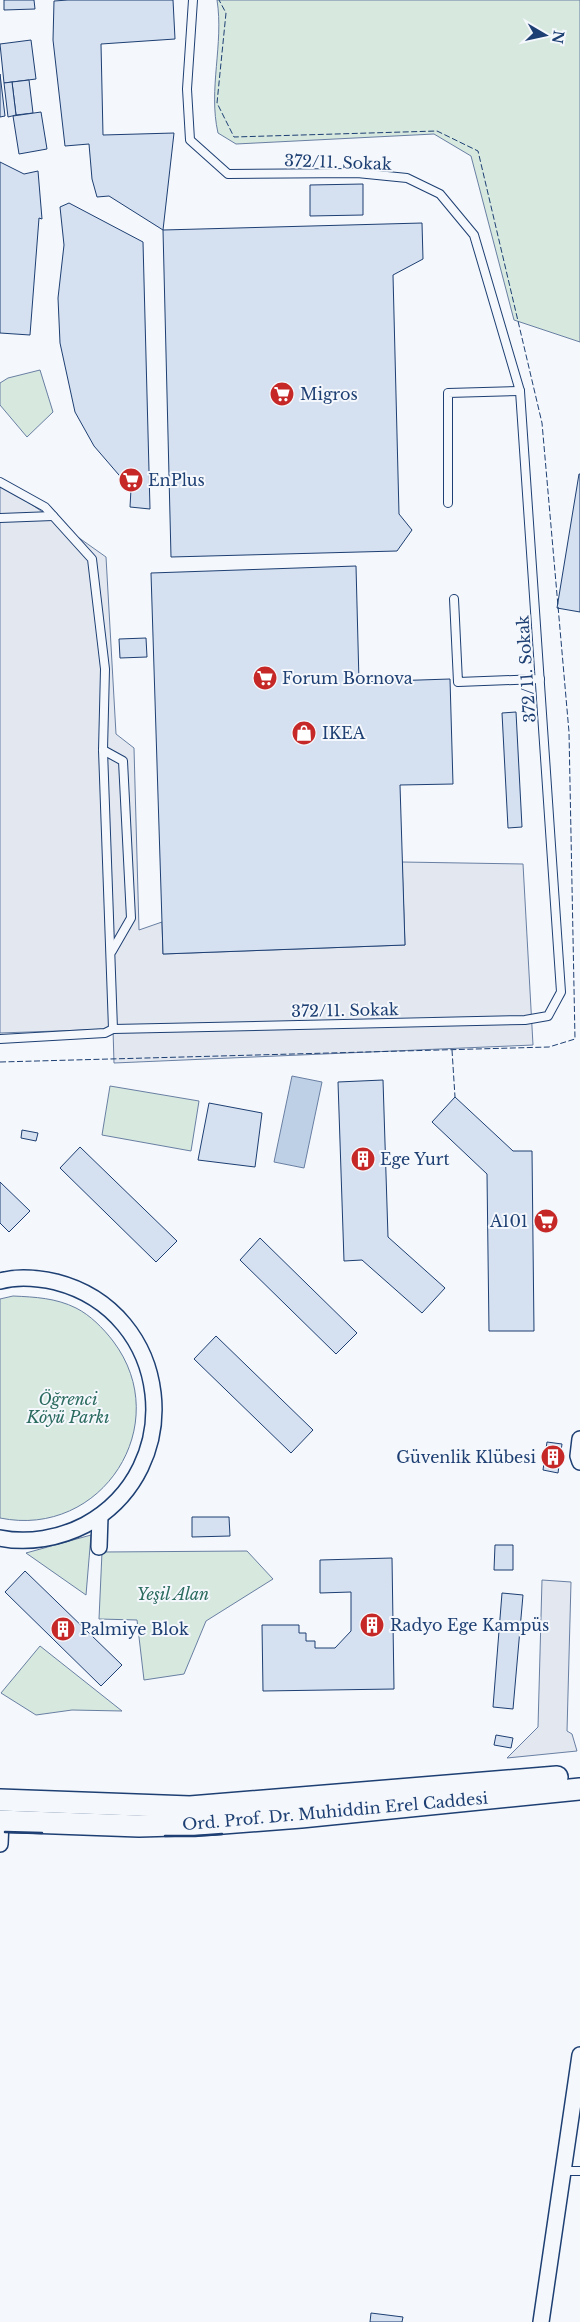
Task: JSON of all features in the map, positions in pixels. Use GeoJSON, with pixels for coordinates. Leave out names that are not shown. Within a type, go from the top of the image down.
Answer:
{"type":"FeatureCollection","features":[{"type":"Feature","properties":{"kind":"main road","name":"Ord. Prof. Dr. Muhiddin Erel Caddesi"},"geometry":{"type":"LineString","coordinates":[[0,1800],[190,1807],[580,1775]]}},
{"type":"Feature","properties":{"kind":"main road","name":"Ord. Prof. Dr. Muhiddin Erel Caddesi"},"geometry":{"type":"LineString","coordinates":[[0,1821],[138,1826],[210,1824],[301,1817],[580,1789]]}},
{"type":"Feature","properties":{"kind":"street"},"geometry":{"type":"LineString","coordinates":[[0,1281],[9,1278],[42,1279],[74,1287],[102,1303],[130,1331],[149,1367],[156,1406],[150,1446],[133,1482],[118,1501],[100,1516],[72,1532],[40,1540],[0,1538]]}},
{"type":"Feature","properties":{"kind":"street"},"geometry":{"type":"LineString","coordinates":[[580,1439],[578,1456],[580,1462]]}},
{"type":"Feature","properties":{"kind":"street"},"geometry":{"type":"LineString","coordinates":[[99,1548],[100,1516]]}},
{"type":"Feature","properties":{"kind":"street"},"geometry":{"type":"LineString","coordinates":[[0,1821],[0,1844]]}},
{"type":"Feature","properties":{"kind":"street"},"geometry":{"type":"LineString","coordinates":[[541,2322],[580,2055]]}},
{"type":"Feature","properties":{"kind":"lane","name":"372/11. Sokak"},"geometry":{"type":"LineString","coordinates":[[0,1038],[105,1033],[113,1029],[525,1020],[548,1016],[561,992],[520,391],[474,235],[440,194],[408,178],[357,173],[228,174],[190,140],[187,89],[193,0]]}},
{"type":"Feature","properties":{"kind":"lane"},"geometry":{"type":"LineString","coordinates":[[448,503],[448,393],[520,391]]}},
{"type":"Feature","properties":{"kind":"lane"},"geometry":{"type":"LineString","coordinates":[[0,482],[45,507],[92,558],[105,669],[103,750],[112,952],[113,1029]]}},
{"type":"Feature","properties":{"kind":"lane"},"geometry":{"type":"LineString","coordinates":[[0,518],[53,516]]}},
{"type":"Feature","properties":{"kind":"lane"},"geometry":{"type":"LineString","coordinates":[[454,598],[458,682],[540,679]]}},
{"type":"Feature","properties":{"kind":"lane"},"geometry":{"type":"LineString","coordinates":[[103,750],[123,761],[131,918],[112,952]]}},
{"type":"Feature","properties":{"kind":"lane"},"geometry":{"type":"LineString","coordinates":[[562,2172],[580,2170]]}},
{"type":"Feature","properties":{"kind":"green space"},"geometry":{"type":"Polygon","coordinates":[[[217,0],[580,0],[580,342],[514,320],[471,156],[434,134],[236,144],[218,133],[215,116],[215,83],[219,33],[217,0]]]}},
{"type":"Feature","properties":{"kind":"green space"},"geometry":{"type":"Polygon","coordinates":[[[40,370],[53,412],[27,437],[0,405],[0,383],[8,378],[40,370]]]}},
{"type":"Feature","properties":{"kind":"green space"},"geometry":{"type":"Polygon","coordinates":[[[110,1086],[199,1101],[191,1151],[102,1135],[110,1086]]]}},
{"type":"Feature","properties":{"kind":"green space","name":"Öğrenci Köyü Parkı"},"geometry":{"type":"Polygon","coordinates":[[[13,1296],[61,1302],[81,1311],[96,1322],[113,1341],[130,1373],[136,1407],[132,1439],[118,1469],[97,1493],[70,1511],[37,1520],[0,1518],[0,1299],[13,1296]]]}},
{"type":"Feature","properties":{"kind":"green space"},"geometry":{"type":"Polygon","coordinates":[[[91,1535],[86,1595],[26,1553],[91,1535]]]}},
{"type":"Feature","properties":{"kind":"green space","name":"Yeşil Alan"},"geometry":{"type":"Polygon","coordinates":[[[247,1551],[273,1579],[206,1621],[184,1674],[144,1680],[137,1620],[99,1619],[102,1552],[247,1551]]]}},
{"type":"Feature","properties":{"kind":"green space"},"geometry":{"type":"Polygon","coordinates":[[[40,1646],[122,1711],[72,1710],[36,1715],[1,1693],[40,1646]]]}},
{"type":"Feature","properties":{"kind":"shaded area"},"geometry":{"type":"Polygon","coordinates":[[[0,482],[106,557],[116,734],[134,748],[139,930],[162,922],[163,954],[405,945],[402,862],[523,864],[533,1045],[114,1063],[113,1029],[0,1033],[0,482]]]}},
{"type":"Feature","properties":{"kind":"shaded area"},"geometry":{"type":"Polygon","coordinates":[[[542,1580],[571,1582],[567,1731],[572,1734],[577,1751],[507,1758],[538,1727],[542,1580]]]}},
{"type":"Feature","properties":{"kind":"water"},"geometry":{"type":"Polygon","coordinates":[[[292,1076],[322,1082],[304,1168],[274,1162],[292,1076]]]}},
{"type":"Feature","properties":{"kind":"building"},"geometry":{"type":"Polygon","coordinates":[[[4,0],[34,0],[35,9],[4,10],[4,0]]]}},
{"type":"Feature","properties":{"kind":"building"},"geometry":{"type":"Polygon","coordinates":[[[173,0],[175,39],[101,44],[103,135],[174,133],[163,230],[109,196],[97,197],[92,179],[89,144],[65,146],[53,40],[54,1],[173,0]]]}},
{"type":"Feature","properties":{"kind":"building"},"geometry":{"type":"Polygon","coordinates":[[[31,40],[36,79],[4,83],[0,44],[31,40]]]}},
{"type":"Feature","properties":{"kind":"building"},"geometry":{"type":"Polygon","coordinates":[[[0,74],[5,116],[0,117],[0,74]]]}},
{"type":"Feature","properties":{"kind":"building"},"geometry":{"type":"Polygon","coordinates":[[[29,80],[33,113],[16,115],[12,82],[29,80]]]}},
{"type":"Feature","properties":{"kind":"building"},"geometry":{"type":"Polygon","coordinates":[[[12,82],[16,115],[8,117],[4,83],[12,82]]]}},
{"type":"Feature","properties":{"kind":"building"},"geometry":{"type":"Polygon","coordinates":[[[41,112],[47,149],[19,154],[13,116],[41,112]]]}},
{"type":"Feature","properties":{"kind":"building"},"geometry":{"type":"Polygon","coordinates":[[[0,162],[24,174],[38,171],[42,219],[39,218],[30,335],[0,333],[0,162]]]}},
{"type":"Feature","properties":{"kind":"building"},"geometry":{"type":"Polygon","coordinates":[[[363,184],[363,215],[310,216],[310,185],[363,184]]]}},
{"type":"Feature","properties":{"kind":"building"},"geometry":{"type":"Polygon","coordinates":[[[69,203],[143,242],[150,509],[130,507],[131,489],[94,446],[75,412],[60,343],[58,298],[64,245],[60,207],[69,203]]]}},
{"type":"Feature","properties":{"kind":"building","name":"Migros"},"geometry":{"type":"Polygon","coordinates":[[[422,223],[423,259],[393,275],[399,514],[412,530],[397,551],[171,557],[163,230],[422,223]]]}},
{"type":"Feature","properties":{"kind":"building"},"geometry":{"type":"Polygon","coordinates":[[[580,474],[580,612],[557,608],[580,474]]]}},
{"type":"Feature","properties":{"kind":"building","name":"IKEA"},"geometry":{"type":"Polygon","coordinates":[[[356,566],[359,682],[450,679],[453,784],[400,785],[405,945],[163,954],[151,573],[356,566]]]}},
{"type":"Feature","properties":{"kind":"building"},"geometry":{"type":"Polygon","coordinates":[[[146,638],[147,657],[120,658],[119,639],[146,638]]]}},
{"type":"Feature","properties":{"kind":"building"},"geometry":{"type":"Polygon","coordinates":[[[516,712],[522,827],[508,828],[502,713],[516,712]]]}},
{"type":"Feature","properties":{"kind":"building","name":"Ege Yurt"},"geometry":{"type":"Polygon","coordinates":[[[383,1080],[388,1237],[445,1288],[422,1313],[362,1260],[344,1261],[338,1082],[383,1080]]]}},
{"type":"Feature","properties":{"kind":"building","name":"Ege Yurt"},"geometry":{"type":"Polygon","coordinates":[[[455,1097],[513,1151],[532,1151],[534,1331],[489,1331],[487,1174],[432,1122],[455,1097]]]}},
{"type":"Feature","properties":{"kind":"building"},"geometry":{"type":"Polygon","coordinates":[[[209,1103],[262,1113],[255,1167],[198,1160],[209,1103]]]}},
{"type":"Feature","properties":{"kind":"building"},"geometry":{"type":"Polygon","coordinates":[[[22,1130],[38,1133],[36,1141],[21,1138],[22,1130]]]}},
{"type":"Feature","properties":{"kind":"building"},"geometry":{"type":"Polygon","coordinates":[[[80,1147],[177,1241],[156,1262],[60,1168],[80,1147]]]}},
{"type":"Feature","properties":{"kind":"building"},"geometry":{"type":"Polygon","coordinates":[[[0,1182],[30,1211],[9,1232],[0,1223],[0,1182]]]}},
{"type":"Feature","properties":{"kind":"building"},"geometry":{"type":"Polygon","coordinates":[[[260,1238],[357,1333],[336,1354],[240,1260],[260,1238]]]}},
{"type":"Feature","properties":{"kind":"building"},"geometry":{"type":"Polygon","coordinates":[[[216,1336],[313,1430],[291,1453],[194,1359],[216,1336]]]}},
{"type":"Feature","properties":{"kind":"building","name":"Güvenlik Klübesi"},"geometry":{"type":"Polygon","coordinates":[[[547,1442],[562,1444],[558,1473],[543,1470],[547,1442]]]}},
{"type":"Feature","properties":{"kind":"building"},"geometry":{"type":"Polygon","coordinates":[[[192,1517],[229,1517],[230,1536],[192,1537],[192,1517]]]}},
{"type":"Feature","properties":{"kind":"building"},"geometry":{"type":"Polygon","coordinates":[[[495,1545],[513,1545],[513,1570],[494,1570],[495,1545]]]}},
{"type":"Feature","properties":{"kind":"building","name":"Radyo Ege Kampüs"},"geometry":{"type":"Polygon","coordinates":[[[392,1558],[394,1689],[263,1691],[262,1625],[299,1625],[299,1633],[306,1633],[306,1641],[315,1641],[315,1648],[335,1648],[351,1631],[351,1592],[320,1593],[320,1560],[392,1558]]]}},
{"type":"Feature","properties":{"kind":"building","name":"Palmiye Blok"},"geometry":{"type":"Polygon","coordinates":[[[25,1571],[122,1665],[101,1686],[5,1592],[25,1571]]]}},
{"type":"Feature","properties":{"kind":"building"},"geometry":{"type":"Polygon","coordinates":[[[502,1593],[523,1595],[513,1709],[493,1707],[502,1593]]]}},
{"type":"Feature","properties":{"kind":"building"},"geometry":{"type":"Polygon","coordinates":[[[496,1735],[513,1738],[511,1748],[494,1745],[496,1735]]]}},
{"type":"Feature","properties":{"kind":"building"},"geometry":{"type":"Polygon","coordinates":[[[371,2313],[403,2317],[402,2322],[370,2322],[371,2313]]]}},
{"type":"Feature","properties":{"kind":"fence"},"geometry":{"type":"LineString","coordinates":[[0,1062],[549,1047],[575,1039],[569,732],[542,423],[478,151],[437,131],[234,137],[217,103],[226,13],[219,0]]}},
{"type":"Feature","properties":{"kind":"fence"},"geometry":{"type":"LineString","coordinates":[[452,1050],[455,1097]]}},
{"type":"Feature","properties":{"kind":"wall"},"geometry":{"type":"LineString","coordinates":[[5,1832],[42,1833]]}},
{"type":"Feature","properties":{"kind":"wall"},"geometry":{"type":"LineString","coordinates":[[165,1836],[222,1834]]}},
{"type":"Feature","properties":{"kind":"place","name":"Migros"},"geometry":{"type":"Point","coordinates":[282,394]}},
{"type":"Feature","properties":{"kind":"place","name":"EnPlus"},"geometry":{"type":"Point","coordinates":[131,480]}},
{"type":"Feature","properties":{"kind":"place","name":"Forum Bornova"},"geometry":{"type":"Point","coordinates":[265,678]}},
{"type":"Feature","properties":{"kind":"place","name":"IKEA"},"geometry":{"type":"Point","coordinates":[304,733]}},
{"type":"Feature","properties":{"kind":"place","name":"Ege Yurt"},"geometry":{"type":"Point","coordinates":[363,1159]}},
{"type":"Feature","properties":{"kind":"place","name":"A101"},"geometry":{"type":"Point","coordinates":[546,1221]}},
{"type":"Feature","properties":{"kind":"place","name":"Güvenlik Klübesi"},"geometry":{"type":"Point","coordinates":[553,1457]}},
{"type":"Feature","properties":{"kind":"place","name":"Radyo Ege Kampüs"},"geometry":{"type":"Point","coordinates":[372,1625]}},
{"type":"Feature","properties":{"kind":"place","name":"Palmiye Blok"},"geometry":{"type":"Point","coordinates":[63,1629]}}]}
